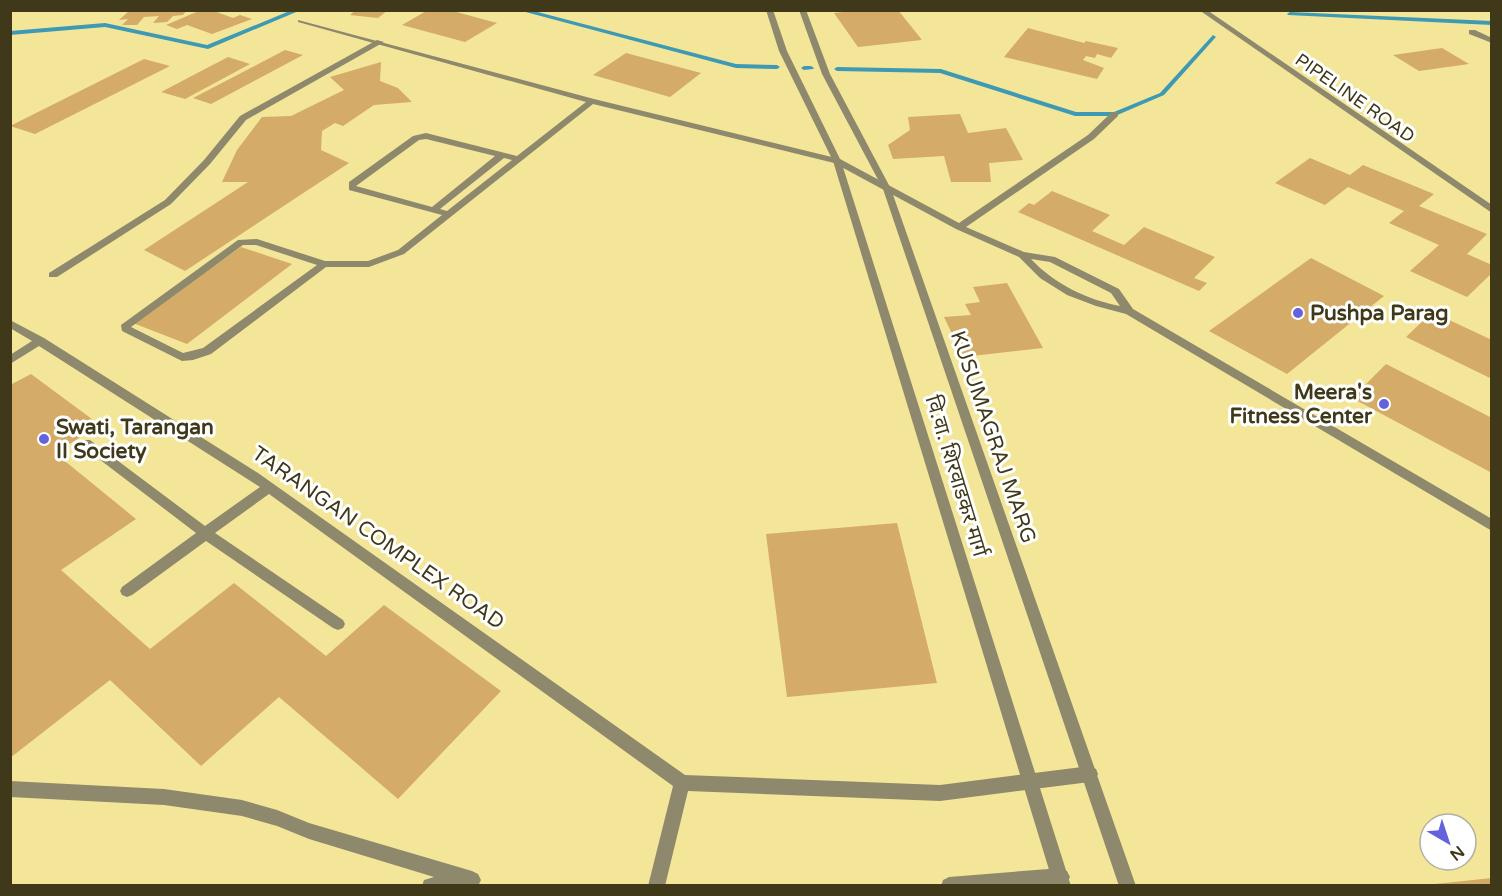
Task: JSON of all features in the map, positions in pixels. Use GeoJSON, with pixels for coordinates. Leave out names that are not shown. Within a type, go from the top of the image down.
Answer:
{"type":"FeatureCollection","features":[{"type":"Feature","properties":{"kind":"street","name":"वि.वा. शिरवाडकर मार्ग"},"geometry":{"type":"LineString","coordinates":[[769,10],[798,84],[837,161],[1062,881]]}},
{"type":"Feature","properties":{"kind":"street","name":"KUSUMAGRAJ MARG"},"geometry":{"type":"LineString","coordinates":[[802,10],[826,74],[886,189],[1128,885]]}},
{"type":"Feature","properties":{"kind":"street","name":"PIPELINE ROAD"},"geometry":{"type":"LineString","coordinates":[[1202,10],[1491,210]]}},
{"type":"Feature","properties":{"kind":"street"},"geometry":{"type":"LineString","coordinates":[[300,21],[592,101],[837,161],[959,227],[1022,255],[1052,259],[1115,291],[1129,311]]}},
{"type":"Feature","properties":{"kind":"street"},"geometry":{"type":"LineString","coordinates":[[1472,32],[1491,41]]}},
{"type":"Feature","properties":{"kind":"street"},"geometry":{"type":"LineString","coordinates":[[53,275],[168,202],[207,162],[243,118],[380,42]]}},
{"type":"Feature","properties":{"kind":"street"},"geometry":{"type":"LineString","coordinates":[[324,264],[207,351],[193,356],[182,357],[126,329],[126,325],[241,242],[257,242],[324,264],[369,264],[401,252],[592,101]]}},
{"type":"Feature","properties":{"kind":"street"},"geometry":{"type":"LineString","coordinates":[[959,227],[1090,137],[1115,114]]}},
{"type":"Feature","properties":{"kind":"street"},"geometry":{"type":"LineString","coordinates":[[449,214],[352,188],[351,184],[416,138],[435,136],[518,159]]}},
{"type":"Feature","properties":{"kind":"street"},"geometry":{"type":"LineString","coordinates":[[433,210],[502,155]]}},
{"type":"Feature","properties":{"kind":"street"},"geometry":{"type":"LineString","coordinates":[[1022,255],[1035,272],[1100,306],[1129,311],[1491,526]]}},
{"type":"Feature","properties":{"kind":"street","name":"TARANGAN COMPLEX ROAD"},"geometry":{"type":"LineString","coordinates":[[10,323],[269,487],[682,783]]}},
{"type":"Feature","properties":{"kind":"street"},"geometry":{"type":"LineString","coordinates":[[10,360],[40,341]]}},
{"type":"Feature","properties":{"kind":"street"},"geometry":{"type":"LineString","coordinates":[[86,443],[206,534],[338,624]]}},
{"type":"Feature","properties":{"kind":"street"},"geometry":{"type":"LineString","coordinates":[[127,591],[269,487]]}},
{"type":"Feature","properties":{"kind":"street"},"geometry":{"type":"LineString","coordinates":[[656,885],[682,783],[940,793],[1090,774]]}},
{"type":"Feature","properties":{"kind":"street"},"geometry":{"type":"LineString","coordinates":[[10,789],[205,801],[294,823],[309,831],[472,883]]}},
{"type":"Feature","properties":{"kind":"street"},"geometry":{"type":"LineString","coordinates":[[949,885],[1062,881]]}},
{"type":"Feature","properties":{"kind":"street"},"geometry":{"type":"LineString","coordinates":[[430,885],[472,883]]}},
{"type":"Feature","properties":{"kind":"building"},"geometry":{"type":"Polygon","coordinates":[[[130,10],[187,10],[183,15],[173,16],[167,22],[153,23],[159,16],[144,17],[137,25],[122,25],[128,19],[119,20],[130,10]]]}},
{"type":"Feature","properties":{"kind":"building"},"geometry":{"type":"Polygon","coordinates":[[[201,10],[221,10],[217,12],[233,18],[240,15],[252,19],[212,34],[187,25],[177,29],[166,25],[201,10]]]}},
{"type":"Feature","properties":{"kind":"building"},"geometry":{"type":"Polygon","coordinates":[[[356,10],[388,10],[378,18],[350,15],[356,10]]]}},
{"type":"Feature","properties":{"kind":"building"},"geometry":{"type":"Polygon","coordinates":[[[428,10],[449,10],[497,23],[465,42],[402,25],[428,10]]]}},
{"type":"Feature","properties":{"kind":"building"},"geometry":{"type":"Polygon","coordinates":[[[898,10],[922,40],[858,47],[834,13],[898,10]]]}},
{"type":"Feature","properties":{"kind":"building"},"geometry":{"type":"Polygon","coordinates":[[[1028,28],[1084,43],[1086,41],[1118,48],[1111,58],[1097,54],[1095,58],[1086,56],[1083,60],[1104,68],[1097,79],[1004,57],[1028,28]]]}},
{"type":"Feature","properties":{"kind":"building"},"geometry":{"type":"Polygon","coordinates":[[[1442,48],[1469,64],[1419,71],[1393,55],[1442,48]]]}},
{"type":"Feature","properties":{"kind":"building"},"geometry":{"type":"Polygon","coordinates":[[[285,50],[303,55],[211,104],[193,98],[285,50]]]}},
{"type":"Feature","properties":{"kind":"building"},"geometry":{"type":"Polygon","coordinates":[[[626,53],[701,73],[670,97],[593,75],[626,53]]]}},
{"type":"Feature","properties":{"kind":"building"},"geometry":{"type":"Polygon","coordinates":[[[228,57],[250,64],[185,99],[161,92],[228,57]]]}},
{"type":"Feature","properties":{"kind":"building"},"geometry":{"type":"Polygon","coordinates":[[[144,59],[170,66],[35,134],[10,126],[144,59]]]}},
{"type":"Feature","properties":{"kind":"building"},"geometry":{"type":"Polygon","coordinates":[[[381,62],[380,81],[398,88],[412,102],[374,105],[343,126],[335,123],[322,131],[321,150],[349,163],[185,271],[144,250],[248,182],[222,182],[237,150],[262,117],[291,116],[344,90],[330,77],[381,62]]]}},
{"type":"Feature","properties":{"kind":"building"},"geometry":{"type":"Polygon","coordinates":[[[960,114],[968,133],[1006,128],[1023,160],[989,163],[991,182],[951,182],[944,156],[893,159],[888,145],[910,130],[908,117],[960,114]]]}},
{"type":"Feature","properties":{"kind":"building"},"geometry":{"type":"Polygon","coordinates":[[[1310,158],[1350,175],[1363,165],[1434,194],[1419,206],[1487,234],[1467,254],[1492,265],[1492,273],[1467,297],[1410,271],[1439,245],[1389,223],[1404,211],[1348,187],[1325,205],[1275,183],[1310,158]]]}},
{"type":"Feature","properties":{"kind":"building"},"geometry":{"type":"Polygon","coordinates":[[[1052,191],[1110,215],[1092,231],[1124,245],[1144,227],[1215,257],[1194,278],[1207,283],[1199,291],[1018,212],[1029,203],[1034,205],[1052,191]]]}},
{"type":"Feature","properties":{"kind":"building"},"geometry":{"type":"Polygon","coordinates":[[[241,247],[292,264],[187,344],[133,323],[241,247]]]}},
{"type":"Feature","properties":{"kind":"building","name":"Pushpa Parag"},"geometry":{"type":"Polygon","coordinates":[[[1311,258],[1384,296],[1287,374],[1209,331],[1311,258]]]}},
{"type":"Feature","properties":{"kind":"building"},"geometry":{"type":"Polygon","coordinates":[[[1007,283],[1043,348],[963,357],[944,317],[971,315],[965,304],[980,302],[973,287],[1007,283]]]}},
{"type":"Feature","properties":{"kind":"building"},"geometry":{"type":"Polygon","coordinates":[[[1432,312],[1492,340],[1492,379],[1406,337],[1432,312]]]}},
{"type":"Feature","properties":{"kind":"building"},"geometry":{"type":"Polygon","coordinates":[[[1386,364],[1492,418],[1492,473],[1352,398],[1386,364]]]}},
{"type":"Feature","properties":{"kind":"building"},"geometry":{"type":"Polygon","coordinates":[[[31,374],[100,425],[55,453],[136,519],[61,570],[150,649],[234,583],[326,656],[384,605],[501,691],[398,799],[279,697],[201,766],[110,680],[10,758],[10,385],[31,374]]]}},
{"type":"Feature","properties":{"kind":"building"},"geometry":{"type":"Polygon","coordinates":[[[897,523],[937,683],[787,697],[766,534],[897,523]]]}},
{"type":"Feature","properties":{"kind":"building"},"geometry":{"type":"Polygon","coordinates":[[[1492,878],[1492,886],[1435,886],[1435,884],[1492,878]]]}},
{"type":"Feature","properties":{"kind":"waterway"},"geometry":{"type":"LineString","coordinates":[[10,33],[105,25],[208,47],[298,10]]}},
{"type":"Feature","properties":{"kind":"waterway"},"geometry":{"type":"LineString","coordinates":[[521,10],[736,66],[777,67]]}},
{"type":"Feature","properties":{"kind":"waterway"},"geometry":{"type":"LineString","coordinates":[[1290,14],[1492,23]]}},
{"type":"Feature","properties":{"kind":"waterway"},"geometry":{"type":"LineString","coordinates":[[837,69],[941,71],[1075,114],[1115,114],[1162,94],[1213,37]]}},
{"type":"Feature","properties":{"kind":"waterway"},"geometry":{"type":"LineString","coordinates":[[804,68],[811,68]]}},
{"type":"Feature","properties":{"kind":"place","name":"Pushpa Parag"},"geometry":{"type":"Point","coordinates":[1298,313]}},
{"type":"Feature","properties":{"kind":"place","name":"Meera's Fitness Center"},"geometry":{"type":"Point","coordinates":[1384,404]}},
{"type":"Feature","properties":{"kind":"place","name":"Swati, Tarangan II Society"},"geometry":{"type":"Point","coordinates":[44,439]}}]}
